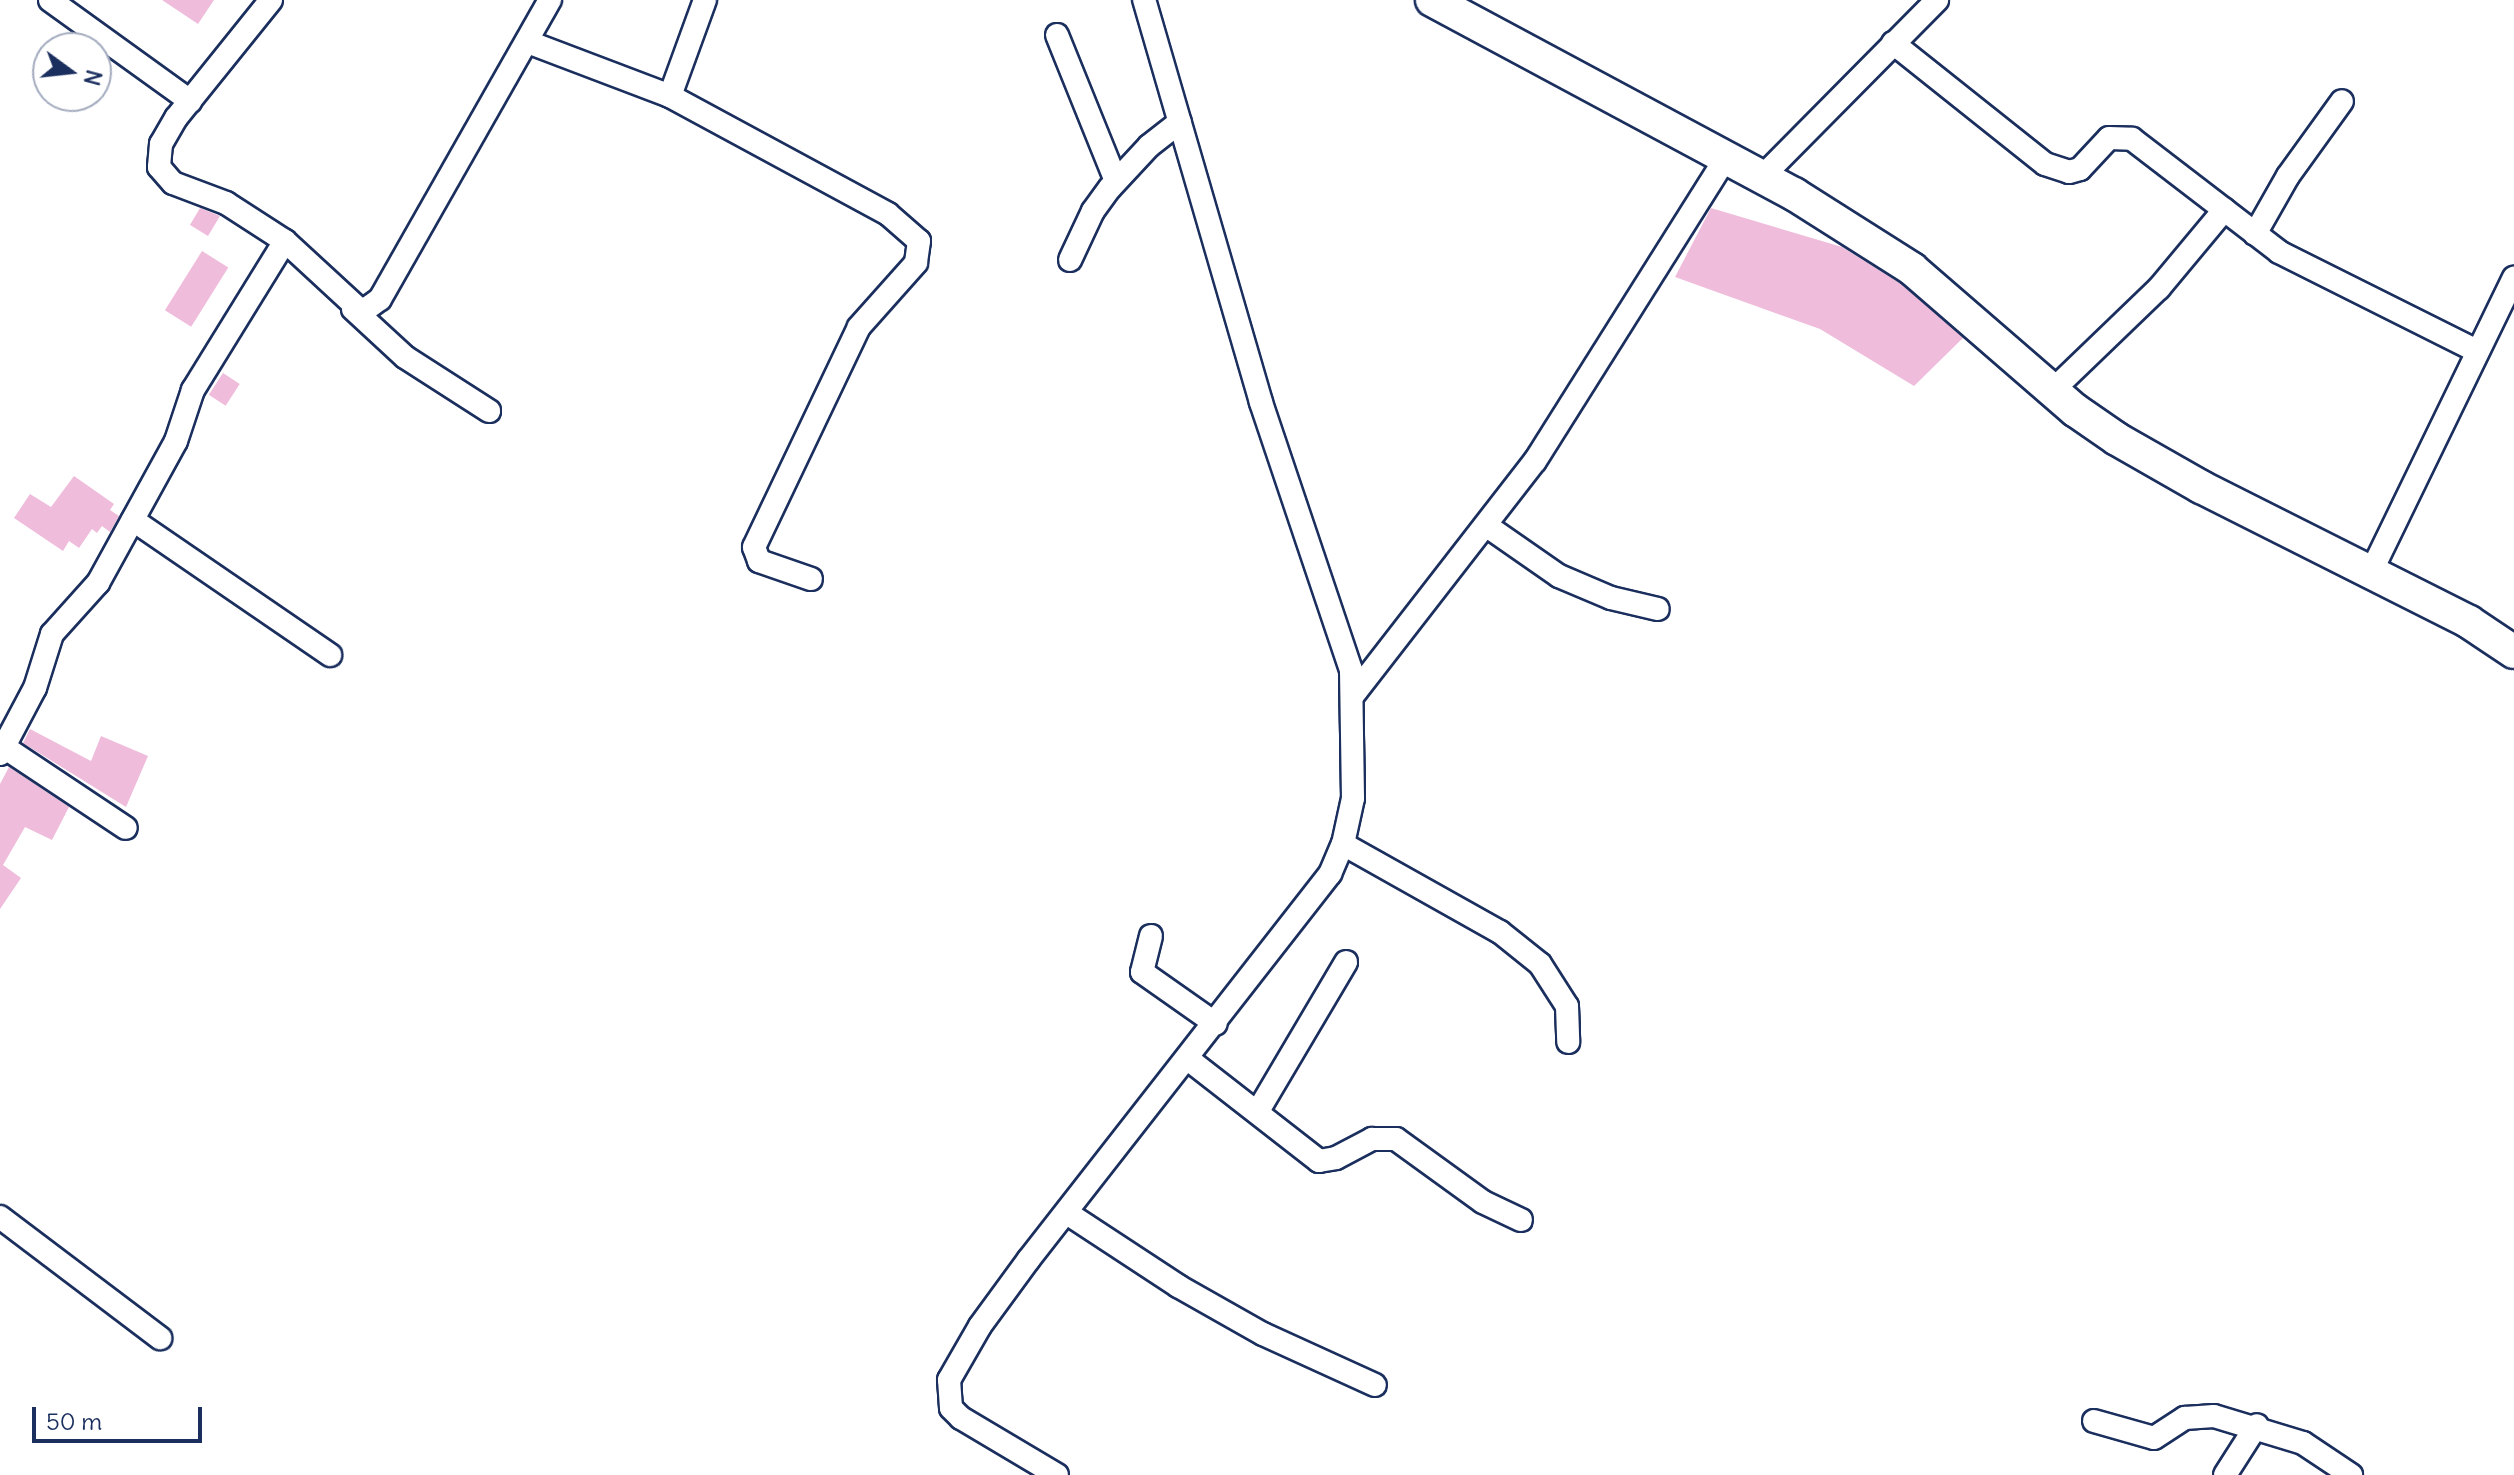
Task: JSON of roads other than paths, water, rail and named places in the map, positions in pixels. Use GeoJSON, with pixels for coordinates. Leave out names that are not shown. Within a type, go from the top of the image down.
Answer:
{"type":"FeatureCollection","features":[{"type":"Feature","properties":{"kind":"main road"},"geometry":{"type":"LineString","coordinates":[[1434,1],[1762,177],[1912,269],[2053,390],[2117,439],[2201,487],[2372,570],[2514,652]]}},
{"type":"Feature","properties":{"kind":"street"},"geometry":{"type":"LineString","coordinates":[[50,0],[190,101]]}},
{"type":"Feature","properties":{"kind":"street"},"geometry":{"type":"LineString","coordinates":[[271,0],[190,101],[161,144],[159,167],[173,183],[226,203],[285,241],[405,357],[489,411]]}},
{"type":"Feature","properties":{"kind":"street"},"geometry":{"type":"LineString","coordinates":[[353,309],[371,309],[380,299],[550,0]]}},
{"type":"Feature","properties":{"kind":"street"},"geometry":{"type":"LineString","coordinates":[[670,96],[705,0]]}},
{"type":"Feature","properties":{"kind":"street"},"geometry":{"type":"LineString","coordinates":[[1057,1475],[961,1418],[948,1394],[949,1380],[980,1326],[1330,874],[1343,844],[1353,798],[1354,694],[1261,402],[1144,0]]}},
{"type":"Feature","properties":{"kind":"street"},"geometry":{"type":"LineString","coordinates":[[1762,177],[1937,0]]}},
{"type":"Feature","properties":{"kind":"street"},"geometry":{"type":"LineString","coordinates":[[1057,35],[1116,181]]}},
{"type":"Feature","properties":{"kind":"street"},"geometry":{"type":"LineString","coordinates":[[528,42],[670,96],[888,214],[919,241],[916,263],[859,327],[754,547],[759,561],[811,579]]}},
{"type":"Feature","properties":{"kind":"street"},"geometry":{"type":"LineString","coordinates":[[1893,43],[2045,164],[2069,172],[2080,169],[2109,138],[2121,136],[2144,147],[2279,252],[2477,351]]}},
{"type":"Feature","properties":{"kind":"street"},"geometry":{"type":"LineString","coordinates":[[2255,234],[2288,176],[2342,101]]}},
{"type":"Feature","properties":{"kind":"street"},"geometry":{"type":"LineString","coordinates":[[1070,260],[1093,211],[1116,181],[1180,122]]}},
{"type":"Feature","properties":{"kind":"street"},"geometry":{"type":"LineString","coordinates":[[1354,694],[1535,461],[1726,158]]}},
{"type":"Feature","properties":{"kind":"street"},"geometry":{"type":"LineString","coordinates":[[2053,390],[2159,288],[2224,210]]}},
{"type":"Feature","properties":{"kind":"street"},"geometry":{"type":"LineString","coordinates":[[126,828],[2,750],[35,688],[52,634],[98,583],[176,441],[193,390],[285,241]]}},
{"type":"Feature","properties":{"kind":"street"},"geometry":{"type":"LineString","coordinates":[[2372,570],[2514,278]]}},
{"type":"Feature","properties":{"kind":"street"},"geometry":{"type":"LineString","coordinates":[[133,520],[330,655]]}},
{"type":"Feature","properties":{"kind":"street"},"geometry":{"type":"LineString","coordinates":[[1487,526],[1559,576],[1611,598],[1658,609]]}},
{"type":"Feature","properties":{"kind":"street"},"geometry":{"type":"LineString","coordinates":[[1343,844],[1489,925],[1540,964],[1567,1006],[1568,1042]]}},
{"type":"Feature","properties":{"kind":"street"},"geometry":{"type":"LineString","coordinates":[[1151,936],[1142,972],[1216,1024]]}},
{"type":"Feature","properties":{"kind":"street"},"geometry":{"type":"LineString","coordinates":[[1258,1111],[1346,962]]}},
{"type":"Feature","properties":{"kind":"street"},"geometry":{"type":"LineString","coordinates":[[1188,1059],[1319,1161],[1336,1158],[1372,1139],[1396,1139],[1483,1202],[1521,1220]]}},
{"type":"Feature","properties":{"kind":"street"},"geometry":{"type":"LineString","coordinates":[[1067,1213],[1214,1307],[1375,1385]]}},
{"type":"Feature","properties":{"kind":"street"},"geometry":{"type":"LineString","coordinates":[[0,1217],[160,1338]]}},
{"type":"Feature","properties":{"kind":"street"},"geometry":{"type":"LineString","coordinates":[[2094,1421],[2139,1438],[2165,1435],[2197,1414],[2257,1425],[2303,1443],[2351,1475]]}},
{"type":"Feature","properties":{"kind":"street"},"geometry":{"type":"LineString","coordinates":[[2225,1475],[2257,1425]]}}]}
